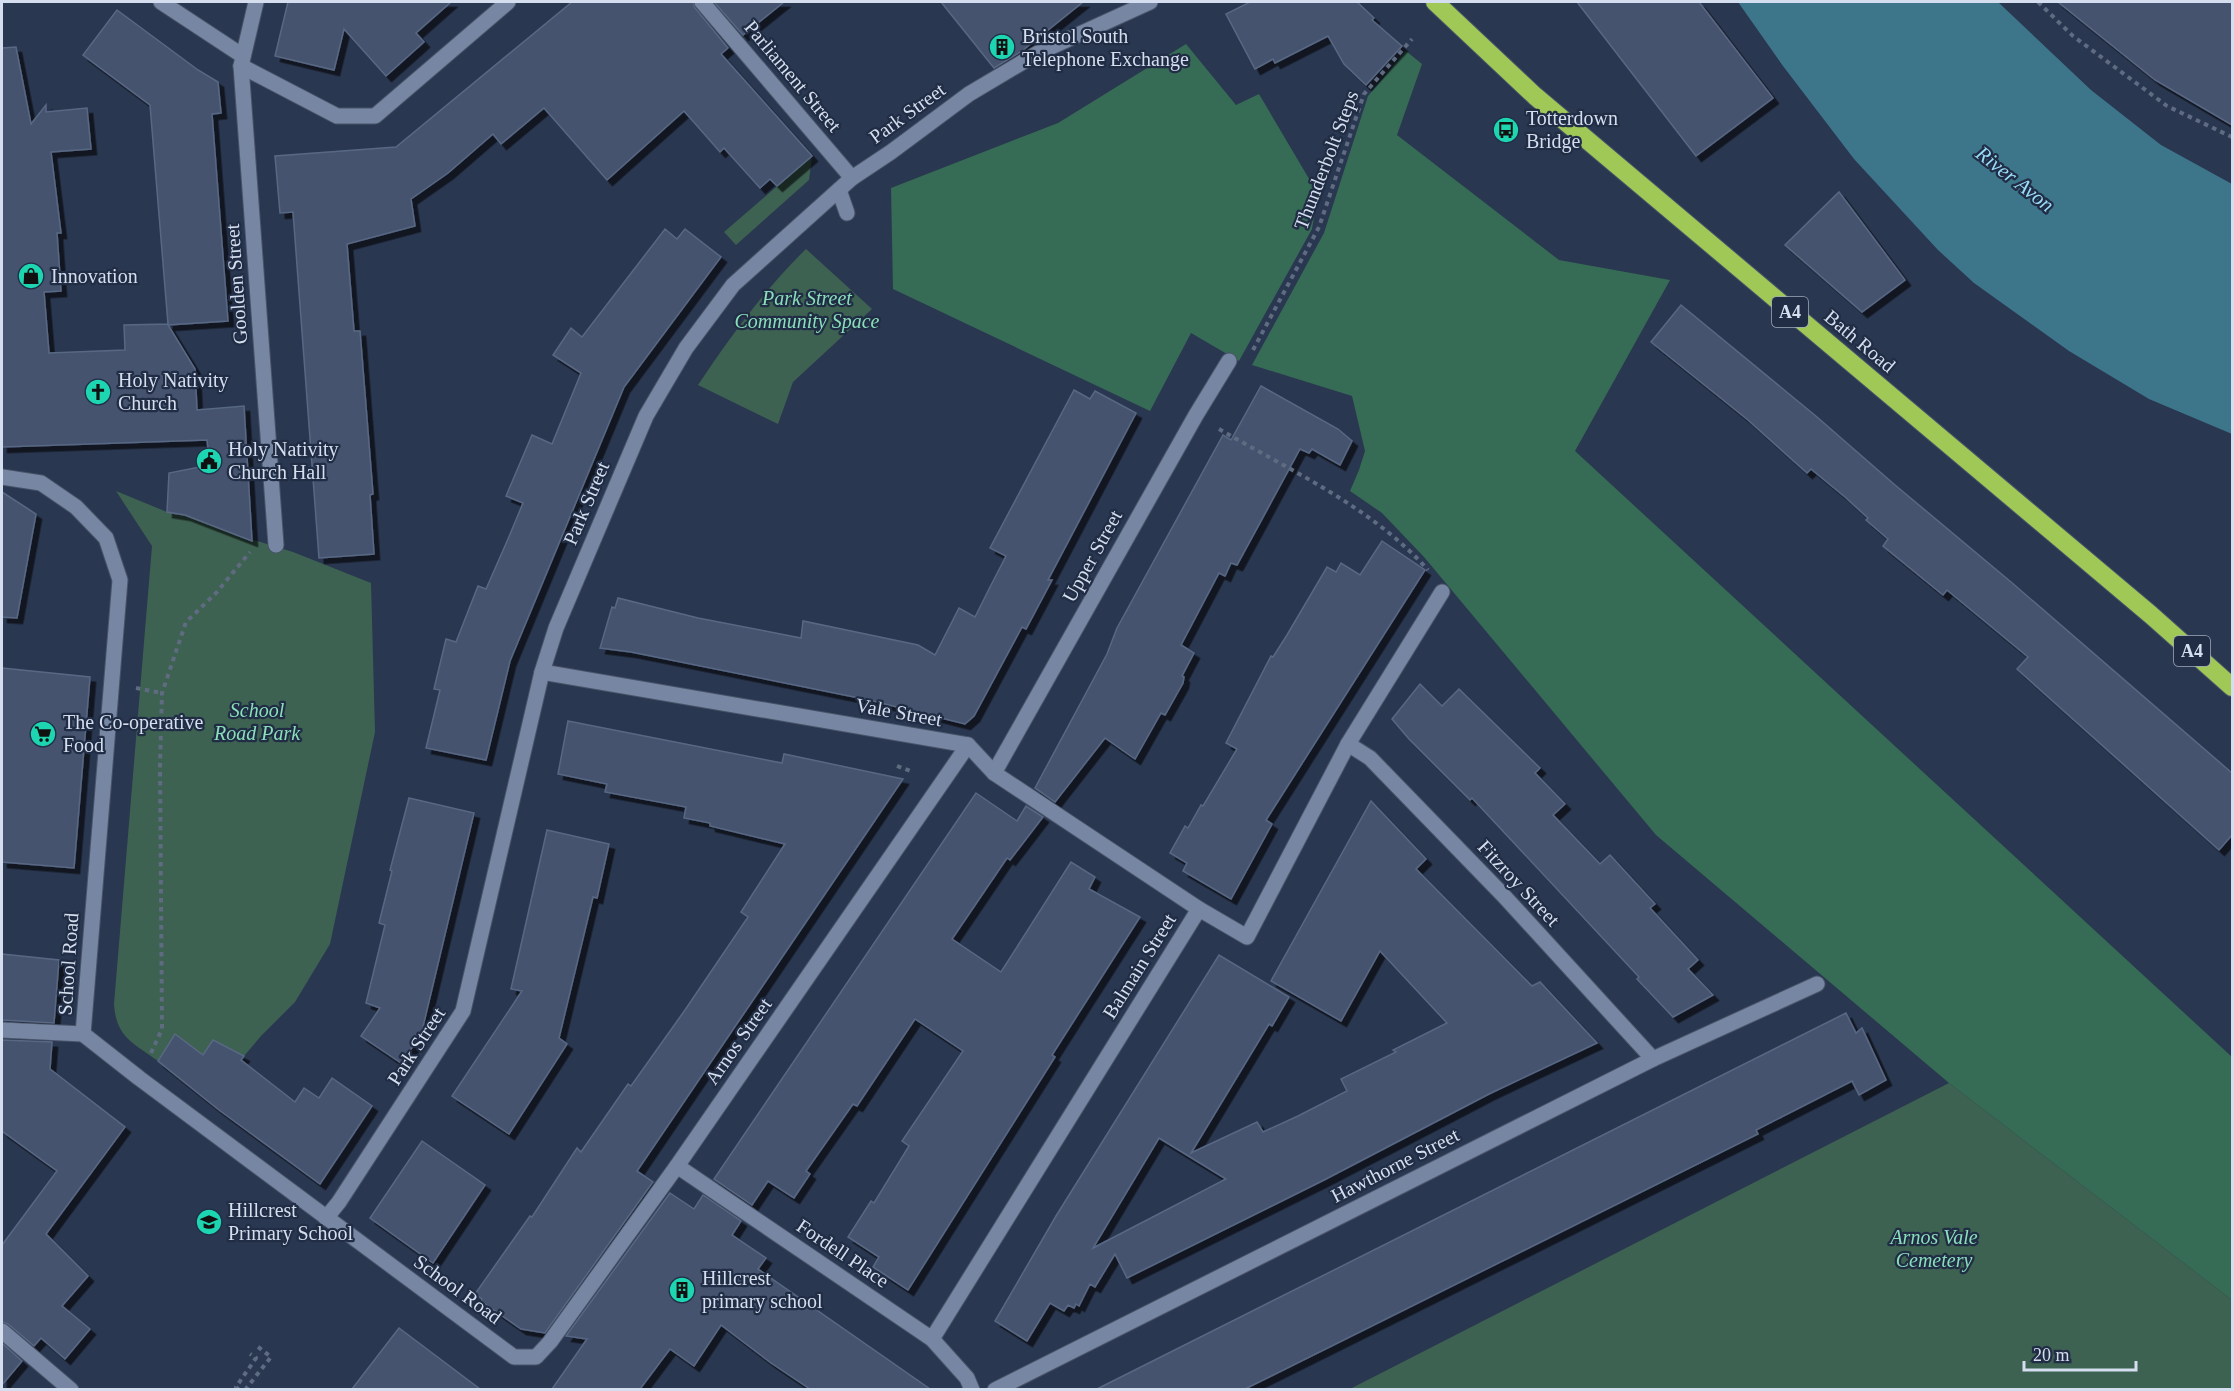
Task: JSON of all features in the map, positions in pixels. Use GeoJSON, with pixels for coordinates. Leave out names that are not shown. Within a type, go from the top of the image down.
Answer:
{"type":"FeatureCollection","features":[{"type":"Feature","properties":{"kind":"highway","name":"Bath Road"},"geometry":{"type":"LineString","coordinates":[[1435,2],[1535,96],[2151,615],[2232,687]]}},
{"type":"Feature","properties":{"kind":"street"},"geometry":{"type":"LineString","coordinates":[[161,2],[242,61],[337,116],[375,116],[508,2]]}},
{"type":"Feature","properties":{"kind":"street","name":"Goolden Street"},"geometry":{"type":"LineString","coordinates":[[256,2],[242,61],[276,545]]}},
{"type":"Feature","properties":{"kind":"street","name":"Parliament Street"},"geometry":{"type":"LineString","coordinates":[[702,2],[852,178]]}},
{"type":"Feature","properties":{"kind":"street","name":"Park Street"},"geometry":{"type":"LineString","coordinates":[[326,1218],[339,1202],[463,1011],[542,672],[556,628],[646,416],[686,348],[734,285],[852,178],[981,85],[1038,53],[1150,2]]}},
{"type":"Feature","properties":{"kind":"street"},"geometry":{"type":"LineString","coordinates":[[839,190],[847,213]]}},
{"type":"Feature","properties":{"kind":"street","name":"Upper Street"},"geometry":{"type":"LineString","coordinates":[[994,773],[1196,415],[1229,361]]}},
{"type":"Feature","properties":{"kind":"street","name":"School Road"},"geometry":{"type":"LineString","coordinates":[[2,477],[41,483],[76,507],[106,538],[120,580],[83,1034],[514,1357],[536,1357]]}},
{"type":"Feature","properties":{"kind":"street","name":"Balmain Street"},"geometry":{"type":"LineString","coordinates":[[932,1339],[1199,909],[1247,938],[1348,744],[1442,591]]}},
{"type":"Feature","properties":{"kind":"street","name":"Vale Street"},"geometry":{"type":"LineString","coordinates":[[542,672],[968,745]]}},
{"type":"Feature","properties":{"kind":"street","name":"Fitzroy Street"},"geometry":{"type":"LineString","coordinates":[[1348,744],[1371,758],[1503,895],[1653,1059]]}},
{"type":"Feature","properties":{"kind":"street"},"geometry":{"type":"LineString","coordinates":[[968,745],[994,773],[1199,909]]}},
{"type":"Feature","properties":{"kind":"street","name":"Arnos Street"},"geometry":{"type":"LineString","coordinates":[[536,1357],[550,1342],[677,1166],[968,745]]}},
{"type":"Feature","properties":{"kind":"street","name":"Hawthorne Street"},"geometry":{"type":"LineString","coordinates":[[995,1389],[1653,1059],[1817,984]]}},
{"type":"Feature","properties":{"kind":"street"},"geometry":{"type":"LineString","coordinates":[[2,1030],[83,1034]]}},
{"type":"Feature","properties":{"kind":"street","name":"Fordell Place"},"geometry":{"type":"LineString","coordinates":[[677,1166],[932,1339],[967,1378],[972,1389]]}},
{"type":"Feature","properties":{"kind":"street"},"geometry":{"type":"LineString","coordinates":[[2,1331],[72,1389]]}},
{"type":"Feature","properties":{"kind":"path"},"geometry":{"type":"LineString","coordinates":[[2038,2],[2073,36],[2168,106],[2232,137]]}},
{"type":"Feature","properties":{"kind":"path","name":"Thunderbolt Steps"},"geometry":{"type":"LineString","coordinates":[[1251,353],[1319,227],[1364,94],[1412,39]]}},
{"type":"Feature","properties":{"kind":"path"},"geometry":{"type":"LineString","coordinates":[[1216,427],[1373,520],[1414,554],[1442,591]]}},
{"type":"Feature","properties":{"kind":"path"},"geometry":{"type":"LineString","coordinates":[[139,1078],[162,1029],[160,765],[162,693],[186,622],[216,593],[251,550]]}},
{"type":"Feature","properties":{"kind":"path"},"geometry":{"type":"LineString","coordinates":[[897,766],[913,772]]}},
{"type":"Feature","properties":{"kind":"path"},"geometry":{"type":"LineString","coordinates":[[245,1389],[271,1356],[257,1346]]}},
{"type":"Feature","properties":{"kind":"path"},"geometry":{"type":"LineString","coordinates":[[239,1389],[236,1387],[256,1358],[250,1354]]}},
{"type":"Feature","properties":{"kind":"green space"},"geometry":{"type":"Polygon","coordinates":[[[1186,44],[1236,105],[1259,94],[1318,194],[1312,229],[1239,361],[1191,333],[1150,411],[893,289],[891,188],[1058,123],[1186,44]]]}},
{"type":"Feature","properties":{"kind":"green space"},"geometry":{"type":"Polygon","coordinates":[[[1406,51],[1422,64],[1397,135],[1559,260],[1670,280],[1575,451],[2232,1057],[2232,1300],[1949,1083],[1656,835],[1424,557],[1382,513],[1350,491],[1365,451],[1352,396],[1252,365],[1324,233],[1368,96],[1406,51]]]}},
{"type":"Feature","properties":{"kind":"green space"},"geometry":{"type":"Polygon","coordinates":[[[812,156],[809,180],[736,245],[724,232],[812,156]]]}},
{"type":"Feature","properties":{"kind":"green space","name":"Park Street Community Space"},"geometry":{"type":"Polygon","coordinates":[[[806,249],[872,309],[793,382],[778,424],[698,385],[749,314],[806,249]]]}},
{"type":"Feature","properties":{"kind":"green space","name":"School Road Park"},"geometry":{"type":"Polygon","coordinates":[[[116,491],[167,512],[185,515],[293,552],[371,583],[375,732],[330,944],[295,1002],[244,1056],[213,1041],[203,1055],[158,1061],[127,1038],[115,1015],[114,1004],[152,546],[116,491]]]}},
{"type":"Feature","properties":{"kind":"green space","name":"Arnos Vale Cemetery"},"geometry":{"type":"Polygon","coordinates":[[[1949,1083],[2232,1300],[2232,1389],[1348,1390],[1949,1083]]]}},
{"type":"Feature","properties":{"kind":"water","name":"River Avon"},"geometry":{"type":"Polygon","coordinates":[[[1738,2],[1998,2],[2091,90],[2161,145],[2232,184],[2232,434],[2149,399],[2069,351],[1974,283],[1938,250],[1854,159],[1783,66],[1738,2]]]}},
{"type":"Feature","properties":{"kind":"building"},"geometry":{"type":"Polygon","coordinates":[[[288,2],[451,2],[416,33],[424,42],[386,76],[344,29],[334,70],[275,56],[288,2]]]}},
{"type":"Feature","properties":{"kind":"building"},"geometry":{"type":"Polygon","coordinates":[[[572,2],[693,2],[695,8],[728,48],[721,54],[812,156],[777,186],[770,179],[760,188],[724,148],[720,152],[684,111],[607,180],[544,108],[501,144],[493,134],[448,173],[411,199],[415,226],[347,244],[354,331],[360,331],[373,494],[370,495],[374,554],[319,558],[293,212],[280,213],[275,156],[396,147],[572,2]]]}},
{"type":"Feature","properties":{"kind":"building"},"geometry":{"type":"Polygon","coordinates":[[[714,2],[784,2],[743,35],[714,2]]]}},
{"type":"Feature","properties":{"kind":"building","name":"Bristol South Telephone Exchange"},"geometry":{"type":"Polygon","coordinates":[[[941,2],[1083,2],[1022,51],[994,68],[941,2]]]}},
{"type":"Feature","properties":{"kind":"building"},"geometry":{"type":"Polygon","coordinates":[[[1250,2],[1357,2],[1374,18],[1372,20],[1402,46],[1366,85],[1344,64],[1328,36],[1275,63],[1273,59],[1255,69],[1226,14],[1250,2]]]}},
{"type":"Feature","properties":{"kind":"building"},"geometry":{"type":"Polygon","coordinates":[[[1577,2],[1699,2],[1773,98],[1696,156],[1577,2]]]}},
{"type":"Feature","properties":{"kind":"building"},"geometry":{"type":"Polygon","coordinates":[[[2058,2],[2232,2],[2232,125],[2155,80],[2058,2]]]}},
{"type":"Feature","properties":{"kind":"building"},"geometry":{"type":"Polygon","coordinates":[[[117,10],[198,70],[218,82],[221,113],[212,114],[228,321],[168,325],[195,369],[197,410],[244,406],[252,541],[185,515],[167,512],[169,473],[210,465],[207,440],[2,447],[2,48],[16,47],[31,124],[46,105],[46,112],[87,108],[91,149],[51,152],[61,233],[57,233],[61,291],[44,292],[49,353],[125,350],[124,325],[168,324],[150,105],[83,55],[117,10]]]}},
{"type":"Feature","properties":{"kind":"building"},"geometry":{"type":"Polygon","coordinates":[[[1839,192],[1905,280],[1862,312],[1785,245],[1839,192]]]}},
{"type":"Feature","properties":{"kind":"building"},"geometry":{"type":"Polygon","coordinates":[[[665,229],[677,239],[685,229],[721,257],[624,387],[510,661],[486,760],[426,748],[440,690],[434,689],[446,639],[456,642],[478,586],[486,589],[508,539],[523,503],[506,496],[532,435],[552,444],[581,373],[553,355],[571,328],[582,337],[665,229]]]}},
{"type":"Feature","properties":{"kind":"building"},"geometry":{"type":"Polygon","coordinates":[[[1681,305],[1817,417],[2232,773],[2232,835],[2219,850],[2017,669],[2028,657],[1947,590],[1943,595],[1883,546],[1888,539],[1845,497],[1811,469],[1807,473],[1748,420],[1651,342],[1681,305]]]}},
{"type":"Feature","properties":{"kind":"building"},"geometry":{"type":"Polygon","coordinates":[[[1261,386],[1338,429],[1352,441],[1340,465],[1312,449],[1309,453],[1300,449],[1237,565],[1231,563],[1225,576],[1219,573],[1181,645],[1194,653],[1182,676],[1184,677],[1183,683],[1165,715],[1161,713],[1135,759],[1105,738],[1055,802],[1035,788],[1107,654],[1117,628],[1223,435],[1231,440],[1261,386]]]}},
{"type":"Feature","properties":{"kind":"building"},"geometry":{"type":"Polygon","coordinates":[[[1074,390],[1090,399],[1095,391],[1136,413],[1048,580],[1052,580],[1026,629],[1022,627],[974,716],[965,724],[869,700],[631,652],[600,648],[612,607],[615,608],[618,598],[698,618],[801,638],[803,621],[918,645],[935,655],[959,608],[975,617],[1006,556],[990,548],[1074,390]]]}},
{"type":"Feature","properties":{"kind":"building"},"geometry":{"type":"Polygon","coordinates":[[[2,492],[36,514],[17,618],[2,617],[2,492]]]}},
{"type":"Feature","properties":{"kind":"building"},"geometry":{"type":"Polygon","coordinates":[[[1382,541],[1425,570],[1266,820],[1272,824],[1231,899],[1183,871],[1187,863],[1170,853],[1185,826],[1188,828],[1201,805],[1203,806],[1237,749],[1226,743],[1271,656],[1273,657],[1287,635],[1327,567],[1336,572],[1341,563],[1360,575],[1382,541]]]}},
{"type":"Feature","properties":{"kind":"building","name":"The Co-operative Food"},"geometry":{"type":"Polygon","coordinates":[[[2,668],[90,677],[74,868],[2,862],[2,668]]]}},
{"type":"Feature","properties":{"kind":"building"},"geometry":{"type":"Polygon","coordinates":[[[1420,684],[1442,706],[1459,689],[1540,768],[1535,773],[1565,804],[1553,815],[1600,864],[1610,855],[1655,904],[1650,908],[1698,960],[1688,969],[1713,995],[1673,1017],[1637,979],[1639,977],[1472,798],[1470,800],[1409,739],[1392,719],[1420,684]]]}},
{"type":"Feature","properties":{"kind":"building"},"geometry":{"type":"Polygon","coordinates":[[[568,721],[782,763],[784,754],[903,779],[637,1171],[653,1182],[545,1333],[521,1329],[481,1301],[482,1299],[475,1294],[530,1216],[532,1217],[577,1148],[581,1152],[628,1084],[631,1086],[685,1010],[748,917],[741,912],[785,844],[684,818],[686,807],[605,792],[607,784],[558,774],[568,721]]]}},
{"type":"Feature","properties":{"kind":"building"},"geometry":{"type":"Polygon","coordinates":[[[976,793],[1017,821],[1026,806],[1043,817],[1010,860],[1007,858],[952,939],[1001,972],[1071,862],[1095,877],[1089,889],[1140,917],[1052,1055],[1055,1057],[908,1290],[873,1267],[879,1257],[848,1237],[871,1201],[874,1203],[909,1146],[902,1141],[963,1051],[915,1019],[857,1106],[853,1104],[806,1171],[810,1174],[794,1198],[768,1181],[752,1205],[714,1179],[976,793]]]}},
{"type":"Feature","properties":{"kind":"building"},"geometry":{"type":"Polygon","coordinates":[[[409,798],[474,813],[421,1035],[401,1063],[361,1036],[380,1008],[366,1003],[385,925],[379,923],[392,871],[390,870],[409,798]]]}},
{"type":"Feature","properties":{"kind":"building"},"geometry":{"type":"Polygon","coordinates":[[[1371,801],[1426,859],[1416,869],[1532,986],[1540,982],[1597,1043],[1489,1094],[1324,1180],[1127,1278],[1115,1254],[1095,1287],[1090,1284],[1079,1306],[1076,1304],[1074,1308],[1068,1305],[1064,1311],[1050,1303],[1027,1341],[995,1321],[1056,1216],[1219,955],[1289,997],[1272,1026],[1269,1024],[1191,1153],[1257,1122],[1263,1132],[1298,1116],[1347,1091],[1341,1079],[1396,1052],[1393,1050],[1447,1023],[1380,951],[1341,1021],[1271,981],[1371,801]],[[1159,1138],[1093,1248],[1226,1179],[1159,1138]]]}},
{"type":"Feature","properties":{"kind":"building"},"geometry":{"type":"Polygon","coordinates":[[[547,830],[609,844],[597,898],[593,897],[559,1038],[567,1044],[509,1134],[452,1096],[522,991],[511,989],[547,830]]]}},
{"type":"Feature","properties":{"kind":"building"},"geometry":{"type":"Polygon","coordinates":[[[2,954],[59,960],[54,1023],[2,1020],[2,954]]]}},
{"type":"Feature","properties":{"kind":"building"},"geometry":{"type":"Polygon","coordinates":[[[1846,1013],[1856,1033],[1862,1028],[1886,1080],[1859,1095],[1852,1081],[1756,1130],[1758,1134],[1245,1389],[1097,1389],[1846,1013]]]}},
{"type":"Feature","properties":{"kind":"building"},"geometry":{"type":"Polygon","coordinates":[[[175,1034],[203,1055],[213,1040],[244,1056],[241,1060],[295,1102],[304,1088],[319,1098],[332,1078],[372,1106],[320,1184],[219,1110],[158,1061],[175,1034]]]}},
{"type":"Feature","properties":{"kind":"building"},"geometry":{"type":"Polygon","coordinates":[[[2,1040],[52,1042],[50,1069],[125,1127],[46,1234],[88,1276],[62,1306],[90,1329],[65,1359],[41,1338],[34,1346],[8,1324],[2,1322],[2,1245],[57,1171],[2,1131],[2,1040]]]}},
{"type":"Feature","properties":{"kind":"building"},"geometry":{"type":"Polygon","coordinates":[[[422,1141],[485,1185],[433,1263],[370,1218],[422,1141]]]}},
{"type":"Feature","properties":{"kind":"building","name":"Hillcrest Primary School"},"geometry":{"type":"Polygon","coordinates":[[[670,1193],[694,1209],[703,1195],[741,1221],[732,1235],[766,1258],[758,1269],[930,1389],[810,1389],[721,1325],[694,1366],[670,1349],[640,1389],[552,1389],[587,1339],[566,1336],[670,1193]]]}},
{"type":"Feature","properties":{"kind":"building"},"geometry":{"type":"Polygon","coordinates":[[[399,1328],[480,1389],[352,1389],[399,1328]]]}},
{"type":"Feature","properties":{"kind":"building"},"geometry":{"type":"Polygon","coordinates":[[[2,1343],[22,1361],[2,1385],[2,1343]]]}},
{"type":"Feature","properties":{"kind":"place","name":"Bristol South Telephone Exchange"},"geometry":{"type":"Point","coordinates":[1002,47]}},
{"type":"Feature","properties":{"kind":"place","name":"Totterdown Bridge"},"geometry":{"type":"Point","coordinates":[1506,130]}},
{"type":"Feature","properties":{"kind":"place","name":"Innovation"},"geometry":{"type":"Point","coordinates":[31,276]}},
{"type":"Feature","properties":{"kind":"place","name":"Holy Nativity Church"},"geometry":{"type":"Point","coordinates":[98,392]}},
{"type":"Feature","properties":{"kind":"place","name":"Holy Nativity Church Hall"},"geometry":{"type":"Point","coordinates":[209,461]}},
{"type":"Feature","properties":{"kind":"place","name":"The Co-operative Food"},"geometry":{"type":"Point","coordinates":[43,734]}},
{"type":"Feature","properties":{"kind":"place","name":"Hillcrest Primary School"},"geometry":{"type":"Point","coordinates":[209,1222]}},
{"type":"Feature","properties":{"kind":"place","name":"Hillcrest primary school"},"geometry":{"type":"Point","coordinates":[682,1290]}}]}
